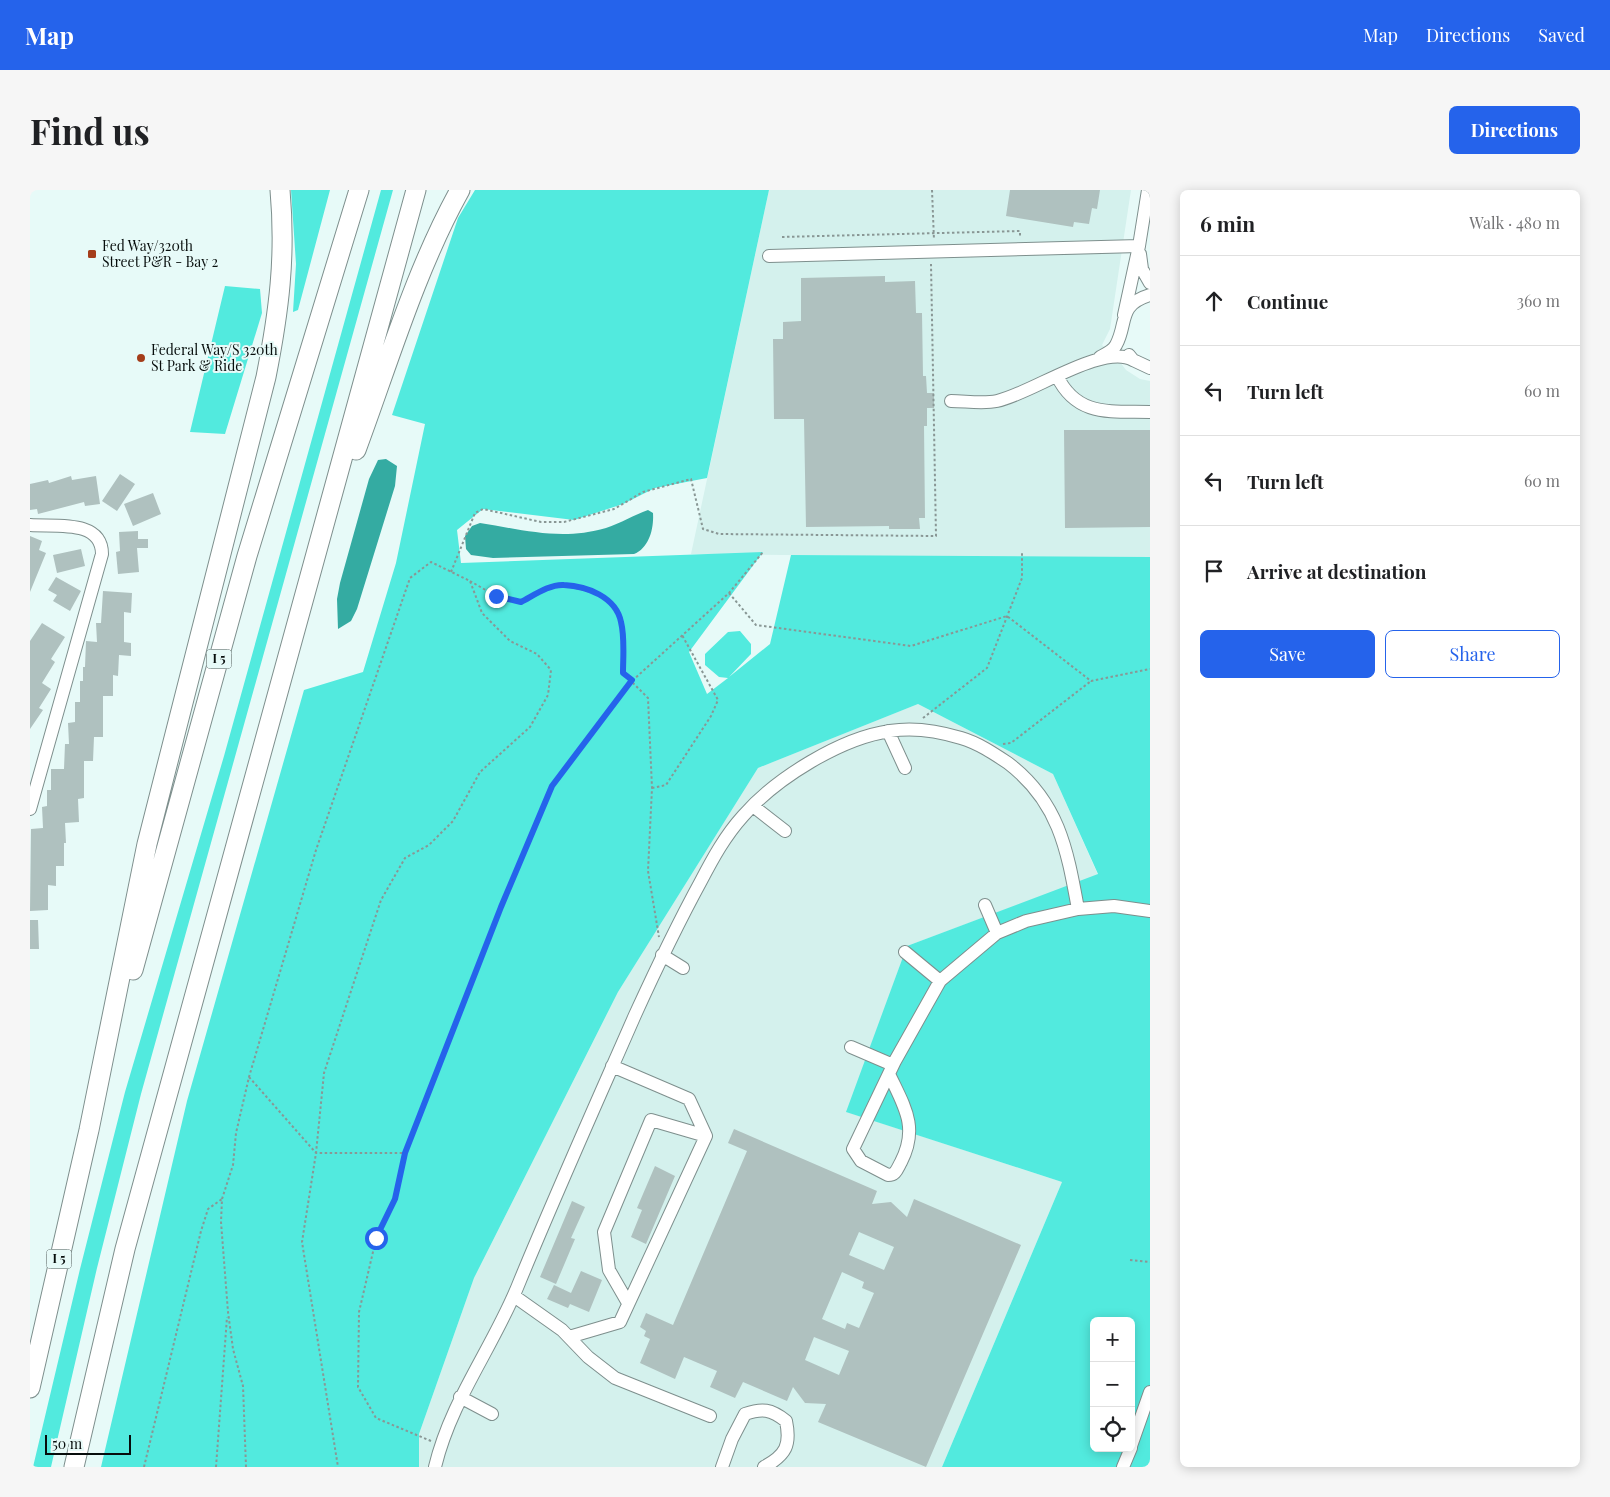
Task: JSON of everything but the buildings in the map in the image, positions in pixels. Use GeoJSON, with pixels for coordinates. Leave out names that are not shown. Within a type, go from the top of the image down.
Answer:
{"type":"FeatureCollection","features":[{"type":"Feature","properties":{"kind":"highway"},"geometry":{"type":"LineString","coordinates":[[89,1130],[147,844],[268,368],[278,313],[281,282],[283,243],[280,190]]}},
{"type":"Feature","properties":{"kind":"highway","name":"I 5"},"geometry":{"type":"LineString","coordinates":[[30,1388],[89,1130],[247,556],[359,190]]}},
{"type":"Feature","properties":{"kind":"highway"},"geometry":{"type":"LineString","coordinates":[[74,1467],[125,1249],[416,190]]}},
{"type":"Feature","properties":{"kind":"highway"},"geometry":{"type":"LineString","coordinates":[[314,566],[419,282],[448,212],[460,190]]}},
{"type":"Feature","properties":{"kind":"street"},"geometry":{"type":"LineString","coordinates":[[946,401],[996,401],[1089,363],[1112,350],[1116,344],[1122,321],[1139,246],[1148,190]]}},
{"type":"Feature","properties":{"kind":"street"},"geometry":{"type":"LineString","coordinates":[[769,256],[1139,246]]}},
{"type":"Feature","properties":{"kind":"street"},"geometry":{"type":"LineString","coordinates":[[1139,246],[1142,269],[1150,283]]}},
{"type":"Feature","properties":{"kind":"street"},"geometry":{"type":"LineString","coordinates":[[1133,360],[1125,351],[1121,339],[1122,321],[1132,305],[1150,295]]}},
{"type":"Feature","properties":{"kind":"street"},"geometry":{"type":"LineString","coordinates":[[1089,363],[1118,356],[1133,360],[1150,368]]}},
{"type":"Feature","properties":{"kind":"street"},"geometry":{"type":"LineString","coordinates":[[1057,376],[1072,398],[1092,409],[1150,412]]}},
{"type":"Feature","properties":{"kind":"street"},"geometry":{"type":"LineString","coordinates":[[30,525],[88,529],[98,538],[102,554],[30,809]]}},
{"type":"Feature","properties":{"kind":"street"},"geometry":{"type":"LineString","coordinates":[[435,1467],[441,1443],[460,1397],[514,1296],[558,1188],[662,954],[723,841],[752,806],[785,779],[836,748],[888,731],[929,730],[968,740],[985,748],[1026,778],[1050,807],[1061,833],[1070,864],[1078,909]]}},
{"type":"Feature","properties":{"kind":"street"},"geometry":{"type":"LineString","coordinates":[[888,731],[905,768]]}},
{"type":"Feature","properties":{"kind":"street"},"geometry":{"type":"LineString","coordinates":[[752,806],[785,831]]}},
{"type":"Feature","properties":{"kind":"street"},"geometry":{"type":"LineString","coordinates":[[985,905],[998,933]]}},
{"type":"Feature","properties":{"kind":"street"},"geometry":{"type":"LineString","coordinates":[[851,1047],[891,1069],[907,1112],[910,1130],[905,1154],[896,1172],[888,1175],[861,1161],[853,1149],[891,1069],[940,981],[998,933],[1026,921],[1078,909],[1114,906],[1150,911]]}},
{"type":"Feature","properties":{"kind":"street"},"geometry":{"type":"LineString","coordinates":[[905,952],[940,981]]}},
{"type":"Feature","properties":{"kind":"street"},"geometry":{"type":"LineString","coordinates":[[662,954],[684,968]]}},
{"type":"Feature","properties":{"kind":"street"},"geometry":{"type":"LineString","coordinates":[[569,1337],[620,1322],[706,1136],[689,1099],[612,1066]]}},
{"type":"Feature","properties":{"kind":"street"},"geometry":{"type":"LineString","coordinates":[[628,1303],[609,1270],[604,1232],[652,1120],[706,1136]]}},
{"type":"Feature","properties":{"kind":"street"},"geometry":{"type":"LineString","coordinates":[[514,1296],[562,1330],[588,1357],[615,1378],[710,1416]]}},
{"type":"Feature","properties":{"kind":"street"},"geometry":{"type":"LineString","coordinates":[[1135,1435],[1150,1392]]}},
{"type":"Feature","properties":{"kind":"street"},"geometry":{"type":"LineString","coordinates":[[460,1397],[492,1414]]}},
{"type":"Feature","properties":{"kind":"street"},"geometry":{"type":"LineString","coordinates":[[722,1467],[732,1439],[745,1414],[760,1409],[774,1412],[786,1421],[789,1436],[784,1451],[776,1460],[764,1467]]}},
{"type":"Feature","properties":{"kind":"street"},"geometry":{"type":"LineString","coordinates":[[1123,1467],[1129,1452]]}},
{"type":"Feature","properties":{"kind":"path"},"geometry":{"type":"LineString","coordinates":[[451,572],[475,513],[483,509],[541,522],[564,522],[614,509],[649,490],[691,479],[703,530],[719,534],[936,536],[932,252],[934,233],[932,190]]}},
{"type":"Feature","properties":{"kind":"path"},"geometry":{"type":"LineString","coordinates":[[782,236],[1020,231],[1021,250]]}},
{"type":"Feature","properties":{"kind":"path"},"geometry":{"type":"LineString","coordinates":[[934,405],[946,401]]}},
{"type":"Feature","properties":{"kind":"path"},"geometry":{"type":"LineString","coordinates":[[441,1443],[428,1440],[376,1418],[358,1387],[359,1312],[376,1238],[395,1199],[405,1153],[501,907],[552,786],[632,680],[728,593],[763,552]]}},
{"type":"Feature","properties":{"kind":"path"},"geometry":{"type":"LineString","coordinates":[[915,721],[924,717],[987,668],[1022,578],[1022,552]]}},
{"type":"Feature","properties":{"kind":"path"},"geometry":{"type":"LineString","coordinates":[[246,1467],[243,1386],[233,1349],[228,1312],[221,1222],[222,1199],[233,1165],[236,1133],[249,1077],[316,850],[392,624],[410,578],[431,562],[496,596],[521,602],[563,584],[599,594],[613,605],[621,622],[623,673],[648,698],[652,788],[648,871],[662,954]]}},
{"type":"Feature","properties":{"kind":"path"},"geometry":{"type":"LineString","coordinates":[[338,1467],[302,1242],[316,1153],[324,1073],[381,900],[405,858],[429,845],[453,821],[480,772],[530,727],[548,695],[551,670],[538,654],[510,641],[482,613],[470,581]]}},
{"type":"Feature","properties":{"kind":"path"},"geometry":{"type":"LineString","coordinates":[[728,593],[756,625],[911,646],[1007,616]]}},
{"type":"Feature","properties":{"kind":"path"},"geometry":{"type":"LineString","coordinates":[[1007,616],[1092,680]]}},
{"type":"Feature","properties":{"kind":"path"},"geometry":{"type":"LineString","coordinates":[[652,788],[666,785],[711,716],[718,700],[711,684],[682,635]]}},
{"type":"Feature","properties":{"kind":"path"},"geometry":{"type":"LineString","coordinates":[[985,748],[1011,743],[1092,680],[1150,669]]}},
{"type":"Feature","properties":{"kind":"path"},"geometry":{"type":"LineString","coordinates":[[249,1077],[316,1153],[405,1153]]}},
{"type":"Feature","properties":{"kind":"path"},"geometry":{"type":"LineString","coordinates":[[144,1467],[201,1231],[208,1209],[222,1199]]}},
{"type":"Feature","properties":{"kind":"path"},"geometry":{"type":"LineString","coordinates":[[1130,1260],[1150,1262]]}},
{"type":"Feature","properties":{"kind":"path"},"geometry":{"type":"LineString","coordinates":[[216,1467],[228,1312]]}},
{"type":"Feature","properties":{"kind":"shaded area"},"geometry":{"type":"Polygon","coordinates":[[[291,190],[330,190],[298,310],[293,312],[296,264],[291,190]]]}},
{"type":"Feature","properties":{"kind":"shaded area"},"geometry":{"type":"Polygon","coordinates":[[[381,190],[393,190],[141,1094],[97,1268],[51,1467],[33,1467],[80,1269],[125,1092],[224,756],[381,190]]]}},
{"type":"Feature","properties":{"kind":"shaded area"},"geometry":{"type":"Polygon","coordinates":[[[475,190],[769,190],[707,478],[655,488],[623,504],[574,520],[483,509],[457,530],[461,563],[763,552],[689,652],[707,694],[728,678],[719,677],[705,665],[705,654],[728,632],[740,631],[751,644],[751,654],[729,677],[770,644],[791,555],[1150,557],[1150,1467],[942,1467],[1062,1182],[846,1112],[907,946],[1098,874],[1053,774],[918,704],[758,768],[618,992],[474,1278],[419,1434],[419,1467],[101,1467],[187,1101],[304,690],[363,672],[396,563],[425,424],[392,415],[458,218],[475,190]]]}},
{"type":"Feature","properties":{"kind":"shaded area"},"geometry":{"type":"Polygon","coordinates":[[[769,190],[1131,190],[1110,329],[1102,345],[1117,358],[1126,370],[1140,379],[1150,381],[1150,557],[1042,558],[691,554],[769,190]]]}},
{"type":"Feature","properties":{"kind":"shaded area"},"geometry":{"type":"Polygon","coordinates":[[[225,286],[260,289],[262,313],[225,434],[190,432],[225,286]]]}},
{"type":"Feature","properties":{"kind":"shaded area"},"geometry":{"type":"Polygon","coordinates":[[[386,459],[397,466],[395,486],[357,609],[351,621],[338,629],[337,599],[340,583],[369,479],[378,460],[386,459]]]}},
{"type":"Feature","properties":{"kind":"shaded area"},"geometry":{"type":"Polygon","coordinates":[[[648,510],[653,513],[650,537],[647,543],[634,554],[493,558],[471,555],[466,549],[465,536],[472,526],[480,523],[543,533],[574,534],[606,528],[648,510]]]}},
{"type":"Feature","properties":{"kind":"shaded area"},"geometry":{"type":"Polygon","coordinates":[[[918,704],[1053,774],[1098,875],[907,946],[847,1112],[1062,1182],[942,1467],[419,1467],[419,1434],[474,1278],[618,992],[758,768],[918,704]]]}},
{"type":"Feature","properties":{"kind":"place","name":"Fed Way/320th Street P&R - Bay 2"},"geometry":{"type":"Point","coordinates":[92,254]}},
{"type":"Feature","properties":{"kind":"place","name":"Federal Way/S 320th St Park & Ride"},"geometry":{"type":"Point","coordinates":[141,358]}},
{"type":"Feature","properties":{"kind":"route"},"geometry":{"type":"LineString","coordinates":[[376,1238],[395,1199],[405,1153],[501,907],[552,786],[632,680],[623,673],[621,622],[613,605],[599,594],[563,584],[521,602],[496,596]]}}]}
